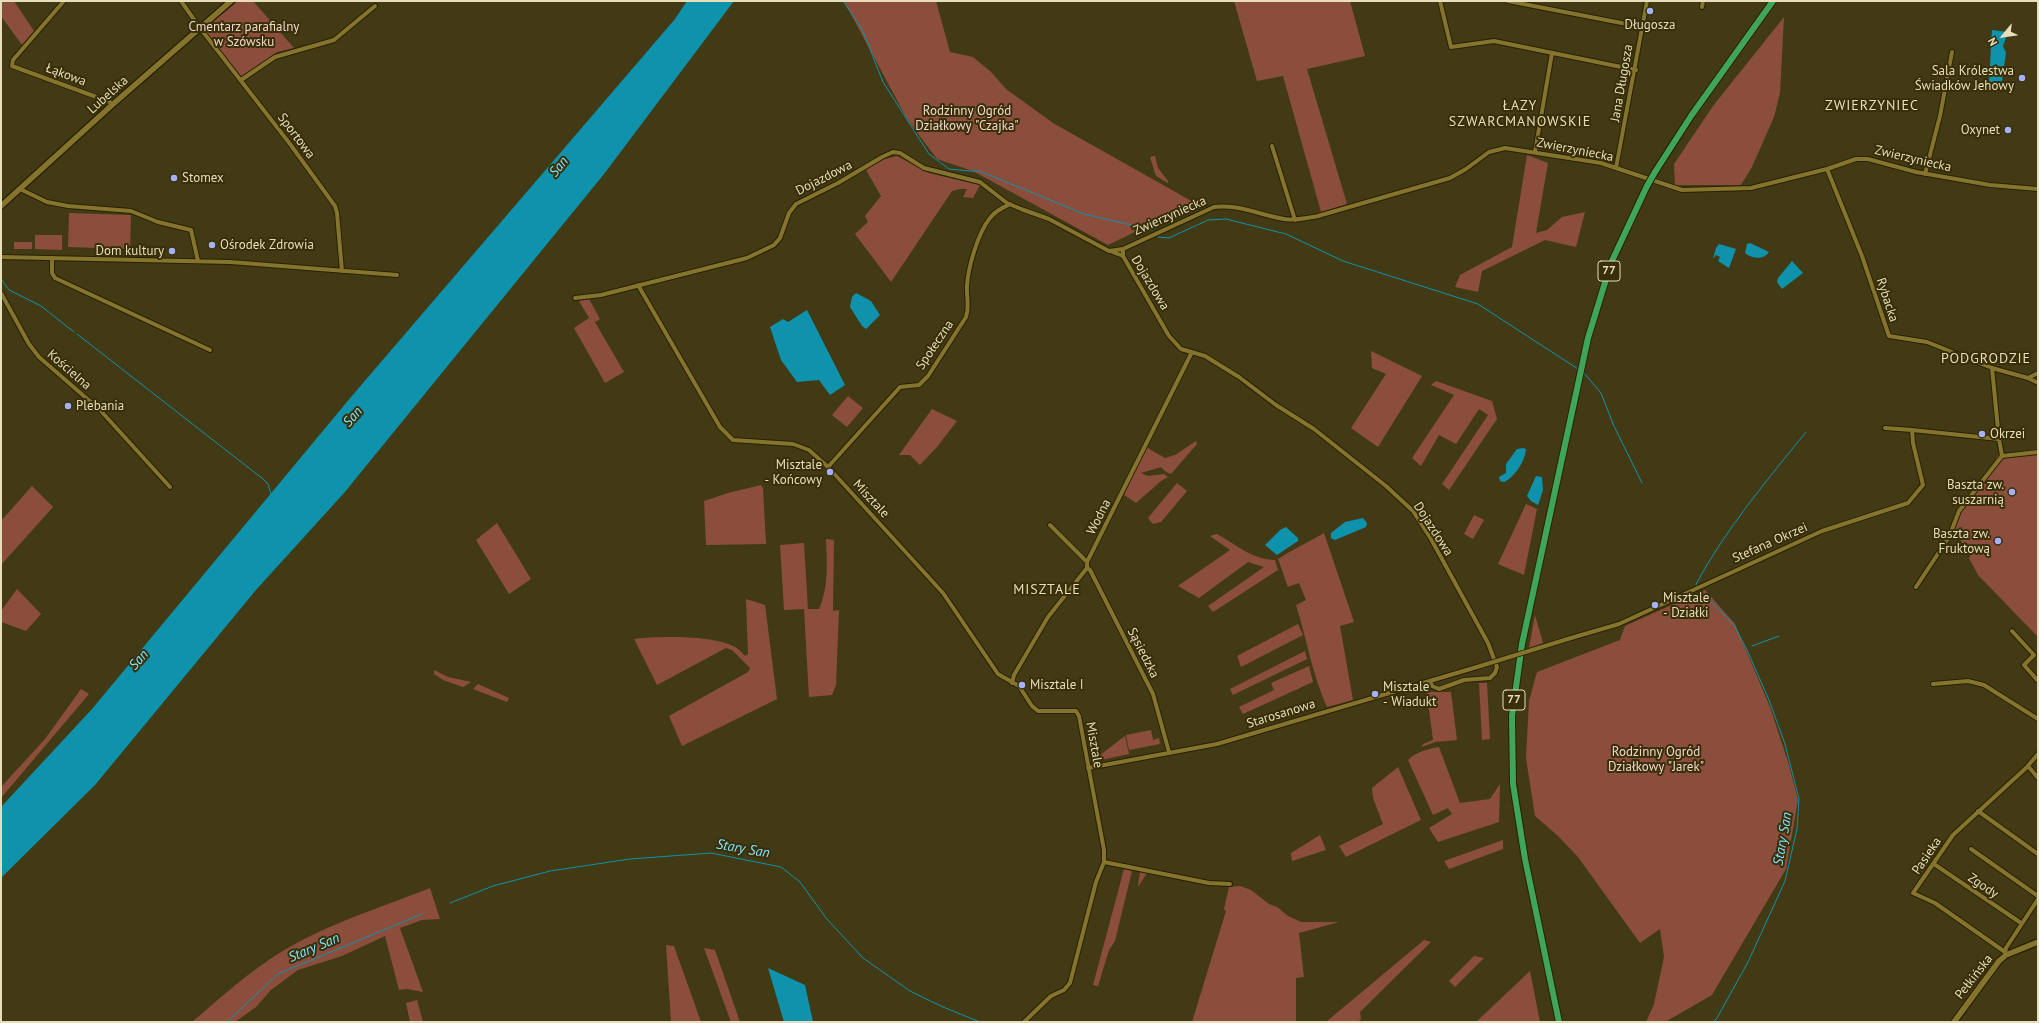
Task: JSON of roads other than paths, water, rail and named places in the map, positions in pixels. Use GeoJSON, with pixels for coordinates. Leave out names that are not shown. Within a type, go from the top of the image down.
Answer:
{"type":"FeatureCollection","features":[{"type":"Feature","properties":{"kind":"main road","name":"Lubelska"},"geometry":{"type":"LineString","coordinates":[[1,206],[112,105],[231,1]]}},
{"type":"Feature","properties":{"kind":"main road","name":"77"},"geometry":{"type":"LineString","coordinates":[[1559,1022],[1517,814],[1512,764],[1512,716],[1522,644],[1578,380],[1595,313],[1611,263],[1655,172],[1690,116],[1773,1]]}},
{"type":"Feature","properties":{"kind":"main road","name":"Pełkińska"},"geometry":{"type":"LineString","coordinates":[[1954,1022],[1993,968],[2006,954],[2038,942]]}},
{"type":"Feature","properties":{"kind":"street","name":"Łąkowa"},"geometry":{"type":"LineString","coordinates":[[64,1],[13,60],[12,66],[103,99],[112,105]]}},
{"type":"Feature","properties":{"kind":"street","name":"Sportowa"},"geometry":{"type":"LineString","coordinates":[[181,1],[200,28],[242,80],[335,206],[337,213],[342,271]]}},
{"type":"Feature","properties":{"kind":"street"},"geometry":{"type":"LineString","coordinates":[[1440,1],[1451,46],[1494,41],[1636,70]]}},
{"type":"Feature","properties":{"kind":"street"},"geometry":{"type":"LineString","coordinates":[[1508,1],[1642,27]]}},
{"type":"Feature","properties":{"kind":"street","name":"Jana Długosza"},"geometry":{"type":"LineString","coordinates":[[1616,168],[1648,1]]}},
{"type":"Feature","properties":{"kind":"street"},"geometry":{"type":"LineString","coordinates":[[1702,7],[1703,1]]}},
{"type":"Feature","properties":{"kind":"street"},"geometry":{"type":"LineString","coordinates":[[242,80],[275,57],[334,40],[375,6]]}},
{"type":"Feature","properties":{"kind":"street"},"geometry":{"type":"LineString","coordinates":[[1925,174],[1940,116],[1952,52]]}},
{"type":"Feature","properties":{"kind":"street"},"geometry":{"type":"LineString","coordinates":[[1535,152],[1552,53]]}},
{"type":"Feature","properties":{"kind":"street"},"geometry":{"type":"LineString","coordinates":[[1272,146],[1295,220]]}},
{"type":"Feature","properties":{"kind":"street","name":"Zwierzyniecka"},"geometry":{"type":"LineString","coordinates":[[1123,249],[1214,207],[1228,205],[1285,219],[1295,220],[1318,216],[1450,178],[1466,169],[1494,149],[1511,148],[1601,163],[1682,190],[1742,190],[1827,169],[1856,159],[1868,159],[1925,174],[1990,185],[2038,189]]}},
{"type":"Feature","properties":{"kind":"street","name":"Dojazdowa"},"geometry":{"type":"LineString","coordinates":[[575,298],[601,295],[734,262],[774,245],[780,238],[789,213],[796,204],[838,183],[886,154],[893,152],[900,153],[924,168],[980,182],[1010,204],[1049,218],[1109,251],[1123,249],[1123,256],[1169,336],[1181,349],[1205,356],[1239,377],[1276,405],[1314,429],[1386,486],[1413,511],[1431,539],[1488,643],[1497,667],[1495,673],[1490,678],[1464,680],[1439,690],[1432,686],[1430,681]]}},
{"type":"Feature","properties":{"kind":"street","name":"Rybacka"},"geometry":{"type":"LineString","coordinates":[[1827,169],[1862,256],[1889,336],[1927,342],[1992,368],[2028,378],[2038,383]]}},
{"type":"Feature","properties":{"kind":"street"},"geometry":{"type":"LineString","coordinates":[[20,189],[48,202],[68,206],[131,211],[153,220],[191,230],[198,261]]}},
{"type":"Feature","properties":{"kind":"street","name":"Społeczna"},"geometry":{"type":"LineString","coordinates":[[828,468],[900,387],[919,385],[928,376],[966,317],[968,308],[967,285],[972,257],[984,226],[994,213],[1010,204]]}},
{"type":"Feature","properties":{"kind":"street"},"geometry":{"type":"LineString","coordinates":[[1109,251],[1123,256]]}},
{"type":"Feature","properties":{"kind":"street"},"geometry":{"type":"LineString","coordinates":[[1,257],[198,261],[264,264],[396,275]]}},
{"type":"Feature","properties":{"kind":"street"},"geometry":{"type":"LineString","coordinates":[[52,258],[52,273],[55,278],[210,350]]}},
{"type":"Feature","properties":{"kind":"street","name":"Misztale"},"geometry":{"type":"LineString","coordinates":[[638,285],[720,427],[733,440],[793,444],[809,450],[828,468],[943,593],[998,674],[1019,686],[1032,706],[1038,711],[1076,711],[1079,716],[1104,850],[1104,862],[1096,882],[1070,983],[1064,990],[1051,996],[1024,1022]]}},
{"type":"Feature","properties":{"kind":"street","name":"Kościelna"},"geometry":{"type":"LineString","coordinates":[[1,293],[29,344],[39,357],[100,410],[170,487]]}},
{"type":"Feature","properties":{"kind":"street","name":"Wodna"},"geometry":{"type":"LineString","coordinates":[[1087,568],[1087,562],[1192,352]]}},
{"type":"Feature","properties":{"kind":"street"},"geometry":{"type":"LineString","coordinates":[[1992,368],[2002,456]]}},
{"type":"Feature","properties":{"kind":"street"},"geometry":{"type":"LineString","coordinates":[[2028,378],[2038,373]]}},
{"type":"Feature","properties":{"kind":"street"},"geometry":{"type":"LineString","coordinates":[[1885,428],[1999,438]]}},
{"type":"Feature","properties":{"kind":"street","name":"Stefana Okrzei"},"geometry":{"type":"LineString","coordinates":[[1477,667],[1619,624],[1822,531],[1908,503],[1923,485],[1913,443],[1912,430]]}},
{"type":"Feature","properties":{"kind":"street"},"geometry":{"type":"LineString","coordinates":[[1916,587],[1949,537],[1959,511],[2002,456],[2038,452]]}},
{"type":"Feature","properties":{"kind":"street"},"geometry":{"type":"LineString","coordinates":[[1050,525],[1087,562]]}},
{"type":"Feature","properties":{"kind":"street"},"geometry":{"type":"LineString","coordinates":[[1012,682],[1014,675],[1048,617],[1087,568]]}},
{"type":"Feature","properties":{"kind":"street","name":"Sąsiedzka"},"geometry":{"type":"LineString","coordinates":[[1087,568],[1107,603],[1153,694],[1169,752]]}},
{"type":"Feature","properties":{"kind":"street"},"geometry":{"type":"LineString","coordinates":[[2012,631],[2034,655],[2024,665],[2038,681]]}},
{"type":"Feature","properties":{"kind":"street","name":"Starosanowa"},"geometry":{"type":"LineString","coordinates":[[1088,768],[1217,744],[1477,667]]}},
{"type":"Feature","properties":{"kind":"street"},"geometry":{"type":"LineString","coordinates":[[1933,684],[1968,681],[1984,685],[2038,719]]}},
{"type":"Feature","properties":{"kind":"street","name":"Pasieka"},"geometry":{"type":"LineString","coordinates":[[2006,954],[1935,903],[1913,893],[1953,835],[2028,766],[2038,754]]}},
{"type":"Feature","properties":{"kind":"street"},"geometry":{"type":"LineString","coordinates":[[2028,766],[2038,778]]}},
{"type":"Feature","properties":{"kind":"street"},"geometry":{"type":"LineString","coordinates":[[1978,811],[2038,854]]}},
{"type":"Feature","properties":{"kind":"street"},"geometry":{"type":"LineString","coordinates":[[1971,849],[2038,898],[2021,923],[2006,954]]}},
{"type":"Feature","properties":{"kind":"street"},"geometry":{"type":"LineString","coordinates":[[1104,862],[1209,883],[1230,884]]}},
{"type":"Feature","properties":{"kind":"street","name":"Zgody"},"geometry":{"type":"LineString","coordinates":[[1934,864],[2021,923]]}},
{"type":"Feature","properties":{"kind":"water","name":"San"},"geometry":{"type":"Polygon","coordinates":[[[687,1],[734,1],[604,174],[344,493],[256,590],[95,785],[1,878],[1,807],[92,709],[351,397],[675,19],[687,1]]]}},
{"type":"Feature","properties":{"kind":"water"},"geometry":{"type":"Polygon","coordinates":[[[1992,30],[2008,32],[2003,46],[2006,53],[2002,81],[2001,83],[1995,84],[1989,82],[1992,30]]]}},
{"type":"Feature","properties":{"kind":"water"},"geometry":{"type":"Polygon","coordinates":[[[1750,243],[1769,252],[1767,255],[1758,258],[1748,255],[1745,253],[1747,244],[1750,243]]]}},
{"type":"Feature","properties":{"kind":"water"},"geometry":{"type":"Polygon","coordinates":[[[1719,244],[1736,249],[1729,268],[1718,261],[1720,257],[1716,255],[1713,259],[1716,248],[1719,244]]]}},
{"type":"Feature","properties":{"kind":"water"},"geometry":{"type":"Polygon","coordinates":[[[1792,261],[1803,273],[1782,289],[1777,282],[1778,278],[1792,261]]]}},
{"type":"Feature","properties":{"kind":"water"},"geometry":{"type":"Polygon","coordinates":[[[856,293],[871,301],[880,315],[866,329],[862,326],[850,307],[852,297],[856,293]]]}},
{"type":"Feature","properties":{"kind":"water"},"geometry":{"type":"Polygon","coordinates":[[[807,310],[845,385],[830,395],[819,380],[797,382],[781,360],[770,327],[783,319],[788,322],[807,310]]]}},
{"type":"Feature","properties":{"kind":"water"},"geometry":{"type":"Polygon","coordinates":[[[1517,449],[1526,449],[1524,459],[1516,473],[1504,482],[1500,481],[1499,477],[1506,473],[1506,464],[1517,449]]]}},
{"type":"Feature","properties":{"kind":"water"},"geometry":{"type":"Polygon","coordinates":[[[1536,476],[1542,477],[1543,490],[1538,505],[1531,501],[1527,496],[1536,476]]]}},
{"type":"Feature","properties":{"kind":"water"},"geometry":{"type":"Polygon","coordinates":[[[1363,518],[1367,523],[1366,527],[1335,540],[1331,538],[1331,533],[1345,522],[1363,518]]]}},
{"type":"Feature","properties":{"kind":"water"},"geometry":{"type":"Polygon","coordinates":[[[1286,527],[1298,538],[1298,541],[1277,555],[1265,545],[1280,530],[1286,527]]]}},
{"type":"Feature","properties":{"kind":"water"},"geometry":{"type":"Polygon","coordinates":[[[768,968],[805,985],[813,1022],[784,1022],[768,968]]]}},
{"type":"Feature","properties":{"kind":"waterway"},"geometry":{"type":"LineString","coordinates":[[843,1],[862,29],[883,82],[929,154],[949,169],[982,172],[1084,214],[1152,230]]}},
{"type":"Feature","properties":{"kind":"waterway"},"geometry":{"type":"LineString","coordinates":[[1158,237],[1169,238],[1208,220],[1226,219],[1286,234],[1343,261],[1478,304],[1578,369]]}},
{"type":"Feature","properties":{"kind":"waterway"},"geometry":{"type":"LineString","coordinates":[[1,279],[9,290],[41,306],[74,332]]}},
{"type":"Feature","properties":{"kind":"waterway"},"geometry":{"type":"LineString","coordinates":[[77,334],[263,479],[268,484],[271,494]]}},
{"type":"Feature","properties":{"kind":"waterway"},"geometry":{"type":"LineString","coordinates":[[1584,373],[1601,393],[1614,426],[1642,483]]}},
{"type":"Feature","properties":{"kind":"waterway"},"geometry":{"type":"LineString","coordinates":[[1697,587],[1696,584],[1734,524],[1806,432]]}},
{"type":"Feature","properties":{"kind":"waterway","name":"Stary San"},"geometry":{"type":"LineString","coordinates":[[1699,590],[1734,625],[1747,650],[1769,700],[1785,744],[1799,799],[1797,829],[1785,881],[1748,962],[1717,1018],[1713,1022]]}},
{"type":"Feature","properties":{"kind":"waterway"},"geometry":{"type":"LineString","coordinates":[[1752,646],[1779,636]]}},
{"type":"Feature","properties":{"kind":"waterway","name":"Stary San"},"geometry":{"type":"LineString","coordinates":[[450,903],[493,886],[550,871],[630,859],[711,853],[781,867],[800,882],[826,918],[863,958],[910,991],[943,1007],[980,1022]]}},
{"type":"Feature","properties":{"kind":"waterway","name":"Stary San"},"geometry":{"type":"LineString","coordinates":[[227,1022],[278,974],[422,914]]}},
{"type":"Feature","properties":{"kind":"place","name":"Długosza"},"geometry":{"type":"Point","coordinates":[1650,11]}},
{"type":"Feature","properties":{"kind":"place","name":"Sala Królestwa Świadków Jehowy"},"geometry":{"type":"Point","coordinates":[2022,78]}},
{"type":"Feature","properties":{"kind":"place","name":"Oxynet"},"geometry":{"type":"Point","coordinates":[2008,130]}},
{"type":"Feature","properties":{"kind":"place","name":"Stomex"},"geometry":{"type":"Point","coordinates":[174,178]}},
{"type":"Feature","properties":{"kind":"place","name":"Ośrodek Zdrowia"},"geometry":{"type":"Point","coordinates":[212,245]}},
{"type":"Feature","properties":{"kind":"place","name":"Dom kultury"},"geometry":{"type":"Point","coordinates":[172,251]}},
{"type":"Feature","properties":{"kind":"place","name":"Plebania"},"geometry":{"type":"Point","coordinates":[68,406]}},
{"type":"Feature","properties":{"kind":"place","name":"Okrzei"},"geometry":{"type":"Point","coordinates":[1982,434]}},
{"type":"Feature","properties":{"kind":"place","name":"Misztale - Końcowy"},"geometry":{"type":"Point","coordinates":[830,472]}},
{"type":"Feature","properties":{"kind":"place","name":"Baszta zw. suszarnią"},"geometry":{"type":"Point","coordinates":[2012,492]}},
{"type":"Feature","properties":{"kind":"place","name":"Baszta zw. Fruktową"},"geometry":{"type":"Point","coordinates":[1998,541]}},
{"type":"Feature","properties":{"kind":"place","name":"Misztale - Działki"},"geometry":{"type":"Point","coordinates":[1655,605]}},
{"type":"Feature","properties":{"kind":"place","name":"Misztale I"},"geometry":{"type":"Point","coordinates":[1022,685]}},
{"type":"Feature","properties":{"kind":"place","name":"Misztale - Wiadukt"},"geometry":{"type":"Point","coordinates":[1375,694]}},
{"type":"Feature","properties":{"kind":"district","name":"ZWIERZYNIEC"},"geometry":{"type":"Point","coordinates":[1872,106]}},
{"type":"Feature","properties":{"kind":"district","name":"ŁAZY SZWARCMANOWSKIE"},"geometry":{"type":"Point","coordinates":[1520,114]}},
{"type":"Feature","properties":{"kind":"district","name":"PODGRODZIE"},"geometry":{"type":"Point","coordinates":[1986,359]}},
{"type":"Feature","properties":{"kind":"district","name":"MISZTALE"},"geometry":{"type":"Point","coordinates":[1047,590]}},
{"type":"Feature","properties":{"kind":"park label","name":"Cmentarz parafialny w Szówsku"},"geometry":{"type":"Point","coordinates":[244,34]}},
{"type":"Feature","properties":{"kind":"park label","name":"Rodzinny Ogród Działkowy \"Czajka\""},"geometry":{"type":"Point","coordinates":[967,118]}},
{"type":"Feature","properties":{"kind":"park label","name":"Rodzinny Ogród Działkowy \"Jarek\""},"geometry":{"type":"Point","coordinates":[1656,760]}}]}
